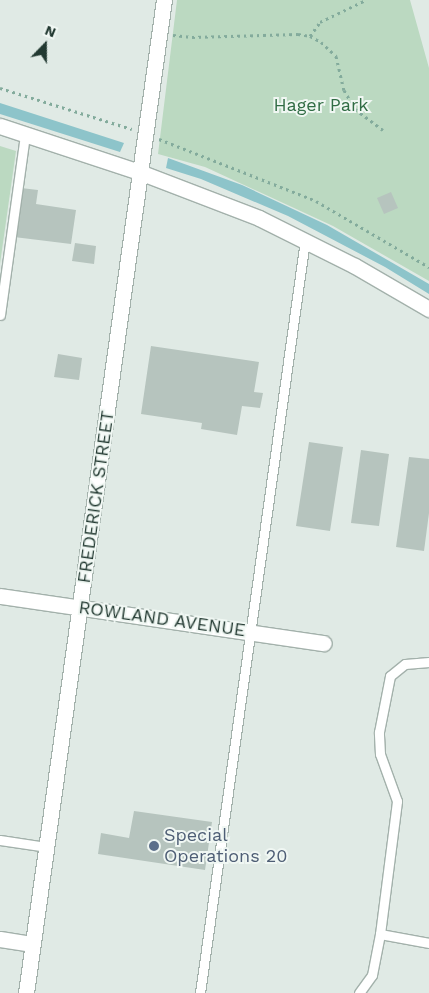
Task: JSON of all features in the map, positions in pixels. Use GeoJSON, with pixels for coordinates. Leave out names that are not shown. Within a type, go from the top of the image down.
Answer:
{"type":"FeatureCollection","features":[{"type":"Feature","properties":{"kind":"main road","name":"FREDERICK STREET"},"geometry":{"type":"LineString","coordinates":[[26,993],[142,173],[164,0]]}},
{"type":"Feature","properties":{"kind":"main road"},"geometry":{"type":"LineString","coordinates":[[0,126],[212,198],[305,240],[429,309]]}},
{"type":"Feature","properties":{"kind":"main road","name":"ROWLAND AVENUE"},"geometry":{"type":"LineString","coordinates":[[0,596],[324,643]]}},
{"type":"Feature","properties":{"kind":"main road"},"geometry":{"type":"LineString","coordinates":[[0,939],[33,944]]}},
{"type":"Feature","properties":{"kind":"lane"},"geometry":{"type":"LineString","coordinates":[[0,315],[25,134]]}},
{"type":"Feature","properties":{"kind":"lane"},"geometry":{"type":"LineString","coordinates":[[200,993],[305,240]]}},
{"type":"Feature","properties":{"kind":"lane"},"geometry":{"type":"LineString","coordinates":[[359,993],[372,975],[380,934],[397,801],[380,754],[379,732],[390,676],[405,664],[429,662]]}},
{"type":"Feature","properties":{"kind":"lane"},"geometry":{"type":"LineString","coordinates":[[0,840],[46,847]]}},
{"type":"Feature","properties":{"kind":"lane"},"geometry":{"type":"LineString","coordinates":[[380,934],[429,943]]}},
{"type":"Feature","properties":{"kind":"path"},"geometry":{"type":"LineString","coordinates":[[310,36],[320,22],[366,0]]}},
{"type":"Feature","properties":{"kind":"path"},"geometry":{"type":"LineString","coordinates":[[159,34],[192,37],[298,34],[310,36],[321,42],[336,56],[344,90],[354,109],[383,130]]}},
{"type":"Feature","properties":{"kind":"path"},"geometry":{"type":"LineString","coordinates":[[0,88],[146,134],[316,201],[429,267]]}},
{"type":"Feature","properties":{"kind":"green space","name":"Hager Park"},"geometry":{"type":"Polygon","coordinates":[[[177,0],[410,0],[429,68],[429,281],[333,226],[205,167],[158,154],[177,0]]]}},
{"type":"Feature","properties":{"kind":"green space"},"geometry":{"type":"Polygon","coordinates":[[[0,146],[16,151],[0,264],[0,146]]]}},
{"type":"Feature","properties":{"kind":"water"},"geometry":{"type":"Polygon","coordinates":[[[0,103],[124,143],[120,152],[0,114],[0,103]]]}},
{"type":"Feature","properties":{"kind":"water"},"geometry":{"type":"Polygon","coordinates":[[[168,158],[242,185],[327,225],[429,284],[429,294],[385,267],[288,216],[201,179],[166,168],[168,158]]]}},
{"type":"Feature","properties":{"kind":"building"},"geometry":{"type":"Polygon","coordinates":[[[21,188],[38,190],[36,204],[76,210],[71,244],[14,237],[21,188]]]}},
{"type":"Feature","properties":{"kind":"building"},"geometry":{"type":"Polygon","coordinates":[[[391,192],[398,208],[384,214],[377,198],[391,192]]]}},
{"type":"Feature","properties":{"kind":"building"},"geometry":{"type":"Polygon","coordinates":[[[75,243],[96,246],[94,264],[72,261],[75,243]]]}},
{"type":"Feature","properties":{"kind":"building"},"geometry":{"type":"Polygon","coordinates":[[[151,346],[259,362],[254,392],[263,393],[260,408],[242,406],[237,435],[201,429],[202,423],[141,414],[151,346]]]}},
{"type":"Feature","properties":{"kind":"building"},"geometry":{"type":"Polygon","coordinates":[[[58,354],[82,358],[79,380],[54,377],[58,354]]]}},
{"type":"Feature","properties":{"kind":"building"},"geometry":{"type":"Polygon","coordinates":[[[309,442],[343,447],[330,531],[296,526],[309,442]]]}},
{"type":"Feature","properties":{"kind":"building"},"geometry":{"type":"Polygon","coordinates":[[[361,450],[389,454],[379,526],[351,523],[361,450]]]}},
{"type":"Feature","properties":{"kind":"building"},"geometry":{"type":"Polygon","coordinates":[[[409,457],[429,459],[429,513],[424,551],[396,547],[409,457]]]}},
{"type":"Feature","properties":{"kind":"building","name":"Special Operations 20"},"geometry":{"type":"Polygon","coordinates":[[[134,811],[212,822],[205,870],[98,854],[101,833],[129,838],[134,811]]]}},
{"type":"Feature","properties":{"kind":"place","name":"Special Operations 20"},"geometry":{"type":"Point","coordinates":[154,846]}}]}
